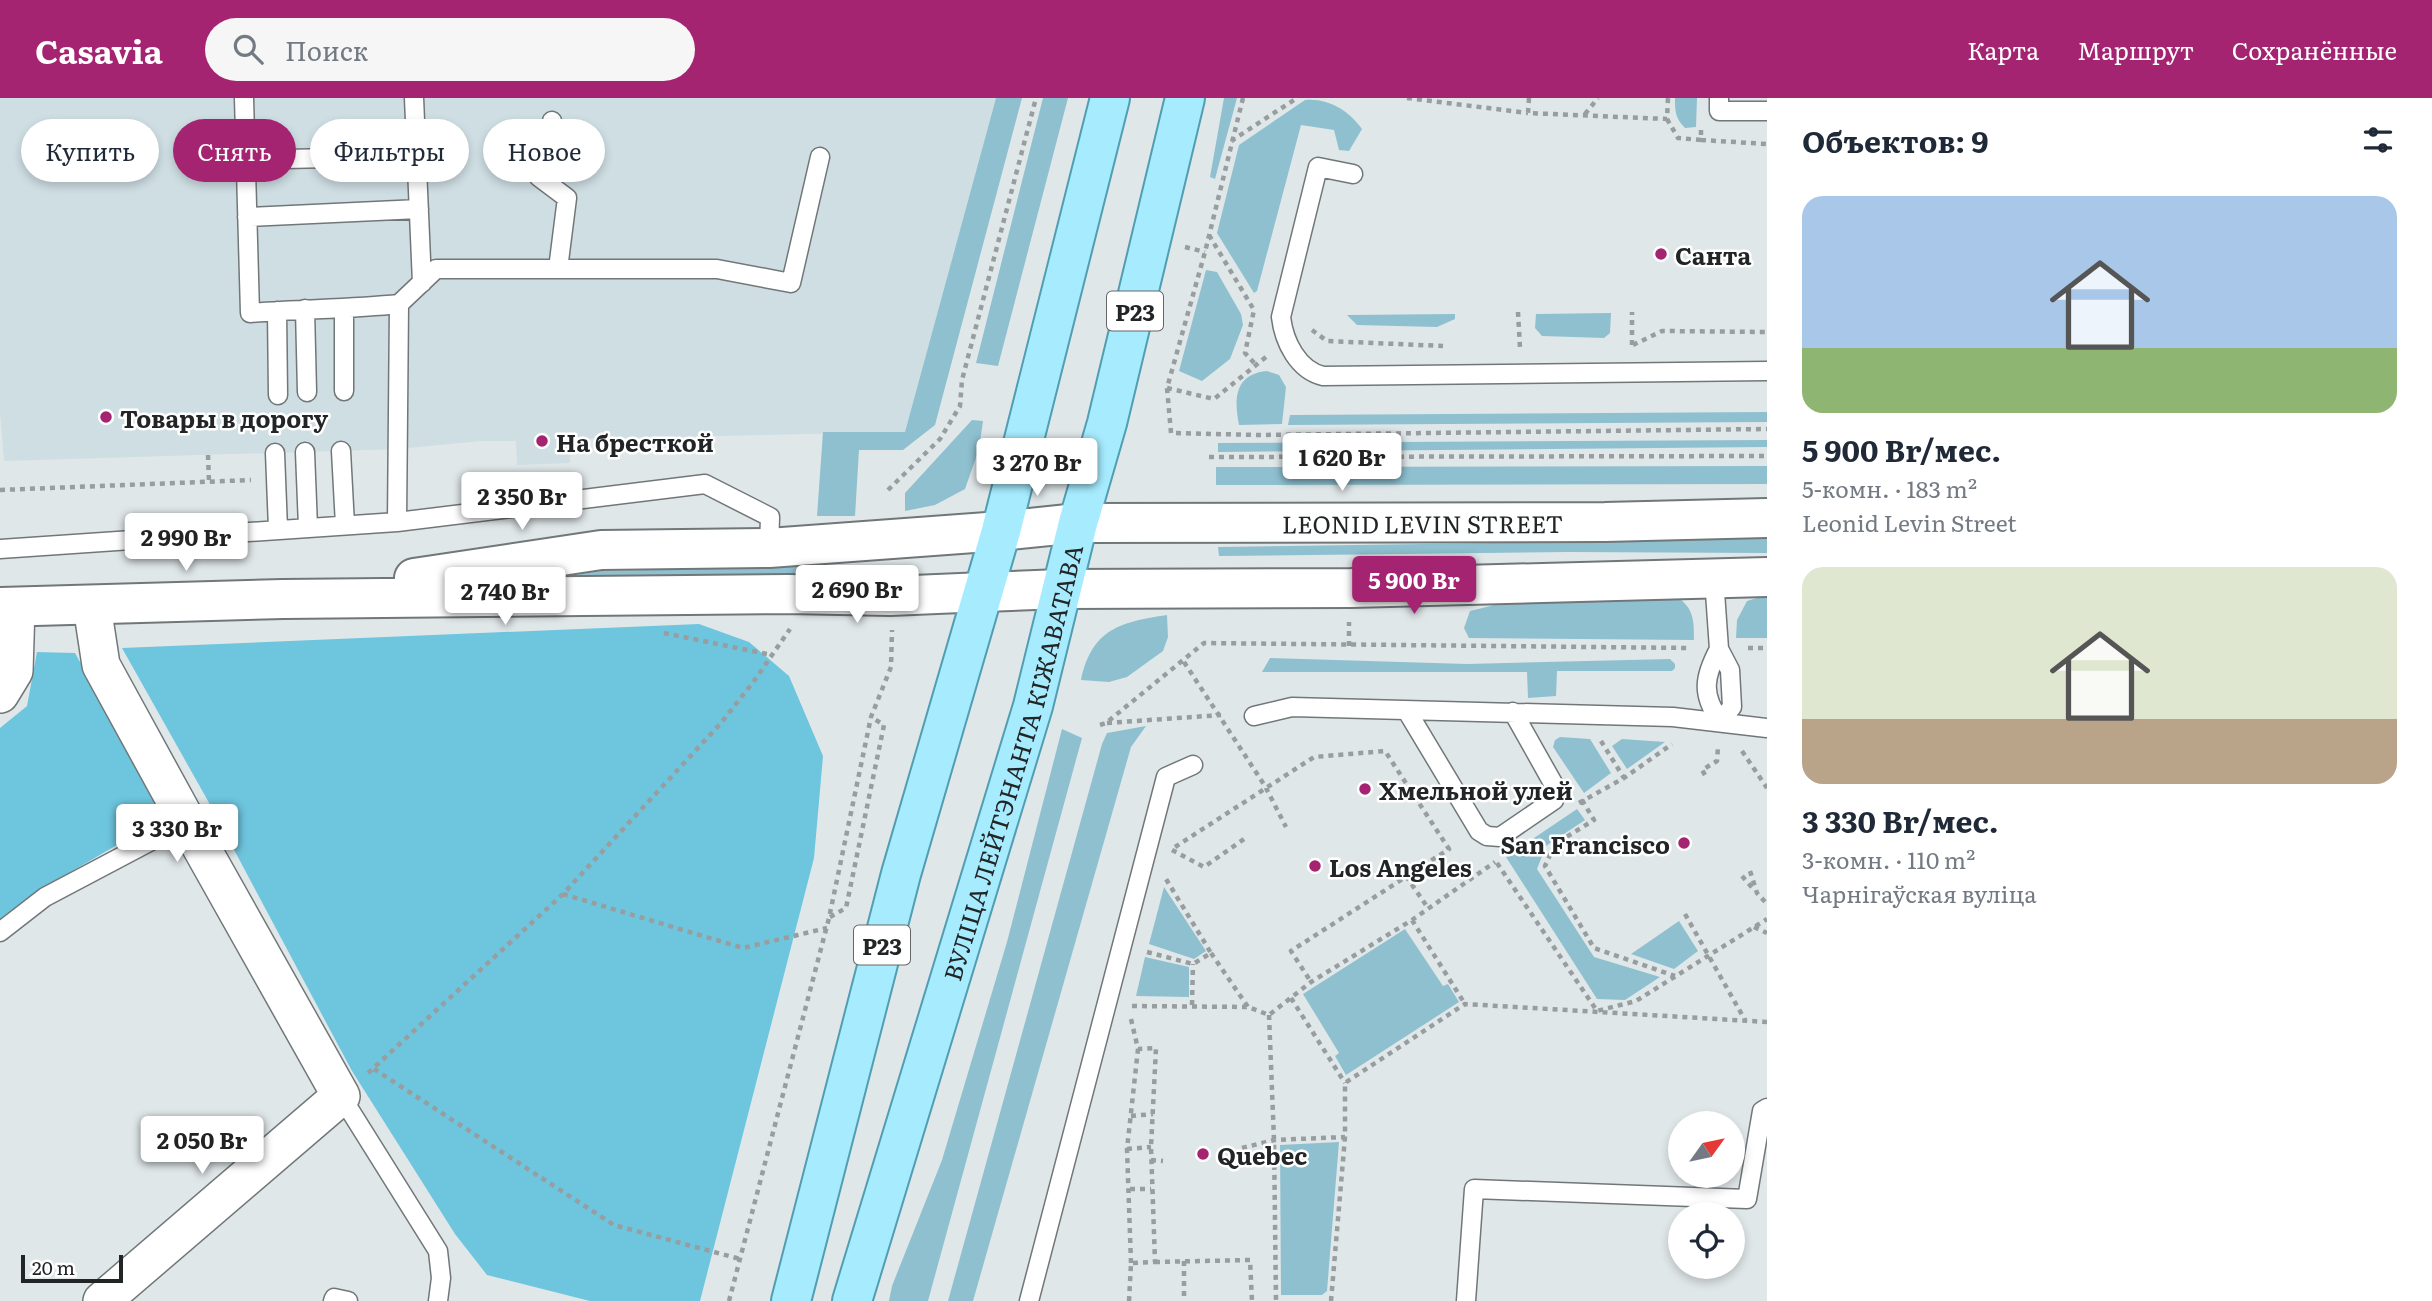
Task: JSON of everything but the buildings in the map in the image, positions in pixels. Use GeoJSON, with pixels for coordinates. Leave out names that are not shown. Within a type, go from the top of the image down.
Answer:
{"type":"FeatureCollection","features":[{"type":"Feature","properties":{"kind":"main road","name":"Р23"},"geometry":{"type":"LineString","coordinates":[[791,1301],[901,874],[1001,531],[1110,98]]}},
{"type":"Feature","properties":{"kind":"main road","name":"ВУЛІЦА ЛЕЙТЭНАНТА КІЖАВАТАВА"},"geometry":{"type":"LineString","coordinates":[[852,1301],[1033,706],[1078,523],[1107,423],[1185,98]]}},
{"type":"Feature","properties":{"kind":"street","name":"LEONID LEVIN STREET"},"geometry":{"type":"LineString","coordinates":[[283,598],[601,550],[769,548],[1078,523],[1605,522],[1767,518]]}},
{"type":"Feature","properties":{"kind":"street"},"geometry":{"type":"LineString","coordinates":[[0,694],[14,671],[8,607],[283,598],[788,594],[890,596],[1061,589],[1351,588],[1767,577]]}},
{"type":"Feature","properties":{"kind":"street"},"geometry":{"type":"LineString","coordinates":[[92,606],[101,665],[341,1096],[102,1301]]}},
{"type":"Feature","properties":{"kind":"lane"},"geometry":{"type":"LineString","coordinates":[[244,98],[245,119]]}},
{"type":"Feature","properties":{"kind":"lane"},"geometry":{"type":"LineString","coordinates":[[414,98],[415,119]]}},
{"type":"Feature","properties":{"kind":"lane"},"geometry":{"type":"LineString","coordinates":[[1720,98],[1719,111],[1767,111]]}},
{"type":"Feature","properties":{"kind":"lane"},"geometry":{"type":"LineString","coordinates":[[246,182],[250,313],[344,309],[400,304],[436,270],[717,269],[791,283],[820,157]]}},
{"type":"Feature","properties":{"kind":"lane"},"geometry":{"type":"LineString","coordinates":[[1353,174],[1318,167],[1281,317],[1286,341],[1309,373],[1323,376],[1767,371]]}},
{"type":"Feature","properties":{"kind":"lane"},"geometry":{"type":"LineString","coordinates":[[417,182],[422,283]]}},
{"type":"Feature","properties":{"kind":"lane"},"geometry":{"type":"LineString","coordinates":[[546,182],[567,198],[558,270]]}},
{"type":"Feature","properties":{"kind":"lane"},"geometry":{"type":"LineString","coordinates":[[247,216],[419,209]]}},
{"type":"Feature","properties":{"kind":"lane"},"geometry":{"type":"LineString","coordinates":[[397,523],[400,304]]}},
{"type":"Feature","properties":{"kind":"lane"},"geometry":{"type":"LineString","coordinates":[[305,309],[307,392]]}},
{"type":"Feature","properties":{"kind":"lane"},"geometry":{"type":"LineString","coordinates":[[344,309],[344,391]]}},
{"type":"Feature","properties":{"kind":"lane"},"geometry":{"type":"LineString","coordinates":[[277,311],[278,395]]}},
{"type":"Feature","properties":{"kind":"lane"},"geometry":{"type":"LineString","coordinates":[[341,451],[345,525]]}},
{"type":"Feature","properties":{"kind":"lane"},"geometry":{"type":"LineString","coordinates":[[306,452],[308,527]]}},
{"type":"Feature","properties":{"kind":"lane"},"geometry":{"type":"LineString","coordinates":[[275,453],[278,529]]}},
{"type":"Feature","properties":{"kind":"lane"},"geometry":{"type":"LineString","coordinates":[[0,549],[397,523],[705,484],[770,517],[769,548]]}},
{"type":"Feature","properties":{"kind":"lane"},"geometry":{"type":"LineString","coordinates":[[1714,578],[1719,649],[1707,672],[1709,705],[1720,721]]}},
{"type":"Feature","properties":{"kind":"lane"},"geometry":{"type":"LineString","coordinates":[[1254,716],[1292,707],[1674,717],[1762,728],[1767,744]]}},
{"type":"Feature","properties":{"kind":"lane"},"geometry":{"type":"LineString","coordinates":[[1407,711],[1479,831],[1487,836],[1500,837],[1554,800],[1554,785],[1513,712]]}},
{"type":"Feature","properties":{"kind":"lane"},"geometry":{"type":"LineString","coordinates":[[1029,1301],[1166,777],[1193,765]]}},
{"type":"Feature","properties":{"kind":"lane"},"geometry":{"type":"LineString","coordinates":[[0,932],[45,897],[187,822]]}},
{"type":"Feature","properties":{"kind":"lane"},"geometry":{"type":"LineString","coordinates":[[341,1096],[438,1251],[441,1278],[438,1301]]}},
{"type":"Feature","properties":{"kind":"lane"},"geometry":{"type":"LineString","coordinates":[[1465,1301],[1474,1189],[1747,1199],[1762,1111],[1767,1108]]}},
{"type":"Feature","properties":{"kind":"lane"},"geometry":{"type":"LineString","coordinates":[[333,1301],[334,1298],[348,1301]]}},
{"type":"Feature","properties":{"kind":"path"},"geometry":{"type":"LineString","coordinates":[[888,490],[940,439],[960,405],[962,380],[1036,98]]}},
{"type":"Feature","properties":{"kind":"path"},"geometry":{"type":"LineString","coordinates":[[1243,98],[1167,388],[1171,433],[1259,435],[1767,429]]}},
{"type":"Feature","properties":{"kind":"path"},"geometry":{"type":"LineString","coordinates":[[1231,141],[1297,98]]}},
{"type":"Feature","properties":{"kind":"path"},"geometry":{"type":"LineString","coordinates":[[1406,98],[1528,113],[1667,119]]}},
{"type":"Feature","properties":{"kind":"path"},"geometry":{"type":"LineString","coordinates":[[1528,98],[1528,113]]}},
{"type":"Feature","properties":{"kind":"path"},"geometry":{"type":"LineString","coordinates":[[1584,115],[1598,98]]}},
{"type":"Feature","properties":{"kind":"path"},"geometry":{"type":"LineString","coordinates":[[1668,98],[1667,119],[1678,138],[1701,140]]}},
{"type":"Feature","properties":{"kind":"path"},"geometry":{"type":"LineString","coordinates":[[1209,234],[1254,310],[1245,354],[1256,365]]}},
{"type":"Feature","properties":{"kind":"path"},"geometry":{"type":"LineString","coordinates":[[1632,312],[1632,345],[1662,331],[1767,332]]}},
{"type":"Feature","properties":{"kind":"path"},"geometry":{"type":"LineString","coordinates":[[208,455],[209,482]]}},
{"type":"Feature","properties":{"kind":"path"},"geometry":{"type":"LineString","coordinates":[[1209,457],[1767,456]]}},
{"type":"Feature","properties":{"kind":"path"},"geometry":{"type":"LineString","coordinates":[[0,490],[276,479]]}},
{"type":"Feature","properties":{"kind":"path"},"geometry":{"type":"LineString","coordinates":[[729,1301],[827,928],[872,717],[891,667],[892,617]]}},
{"type":"Feature","properties":{"kind":"path"},"geometry":{"type":"LineString","coordinates":[[341,1096],[374,1069],[563,894],[721,723],[794,623]]}},
{"type":"Feature","properties":{"kind":"path"},"geometry":{"type":"LineString","coordinates":[[651,631],[772,655]]}},
{"type":"Feature","properties":{"kind":"path"},"geometry":{"type":"LineString","coordinates":[[1106,723],[1205,643],[1767,648]]}},
{"type":"Feature","properties":{"kind":"path"},"geometry":{"type":"LineString","coordinates":[[1184,662],[1265,786],[1286,827]]}},
{"type":"Feature","properties":{"kind":"path"},"geometry":{"type":"LineString","coordinates":[[1100,725],[1221,715]]}},
{"type":"Feature","properties":{"kind":"path"},"geometry":{"type":"LineString","coordinates":[[829,918],[846,908],[856,863],[884,725],[872,717]]}},
{"type":"Feature","properties":{"kind":"path"},"geometry":{"type":"LineString","coordinates":[[1597,735],[1624,779]]}},
{"type":"Feature","properties":{"kind":"path"},"geometry":{"type":"LineString","coordinates":[[1705,775],[1702,770],[1717,761],[1718,742]]}},
{"type":"Feature","properties":{"kind":"path"},"geometry":{"type":"LineString","coordinates":[[1572,808],[1624,779],[1673,743]]}},
{"type":"Feature","properties":{"kind":"path"},"geometry":{"type":"LineString","coordinates":[[1247,837],[1204,867],[1171,850],[1265,786],[1314,757],[1385,751],[1449,849],[1291,951],[1311,982]]}},
{"type":"Feature","properties":{"kind":"path"},"geometry":{"type":"LineString","coordinates":[[1583,801],[1594,820],[1555,844],[1545,866],[1594,948],[1675,976]]}},
{"type":"Feature","properties":{"kind":"path"},"geometry":{"type":"LineString","coordinates":[[1269,1015],[1311,982],[1412,919],[1496,861],[1597,1011]]}},
{"type":"Feature","properties":{"kind":"path"},"geometry":{"type":"LineString","coordinates":[[1750,871],[1758,893]]}},
{"type":"Feature","properties":{"kind":"path"},"geometry":{"type":"LineString","coordinates":[[1164,875],[1211,953],[1248,1006]]}},
{"type":"Feature","properties":{"kind":"path"},"geometry":{"type":"LineString","coordinates":[[1406,876],[1428,908]]}},
{"type":"Feature","properties":{"kind":"path"},"geometry":{"type":"LineString","coordinates":[[1742,876],[1767,904]]}},
{"type":"Feature","properties":{"kind":"path"},"geometry":{"type":"LineString","coordinates":[[563,894],[743,948],[827,928]]}},
{"type":"Feature","properties":{"kind":"path"},"geometry":{"type":"LineString","coordinates":[[1335,911],[1339,919]]}},
{"type":"Feature","properties":{"kind":"path"},"geometry":{"type":"LineString","coordinates":[[1685,914],[1745,1021]]}},
{"type":"Feature","properties":{"kind":"path"},"geometry":{"type":"LineString","coordinates":[[1412,919],[1465,1004]]}},
{"type":"Feature","properties":{"kind":"path"},"geometry":{"type":"LineString","coordinates":[[1597,1011],[1636,1001],[1767,919]]}},
{"type":"Feature","properties":{"kind":"path"},"geometry":{"type":"LineString","coordinates":[[1754,927],[1767,933]]}},
{"type":"Feature","properties":{"kind":"path"},"geometry":{"type":"LineString","coordinates":[[1142,950],[1193,964],[1211,953]]}},
{"type":"Feature","properties":{"kind":"path"},"geometry":{"type":"LineString","coordinates":[[1192,1005],[1193,964]]}},
{"type":"Feature","properties":{"kind":"path"},"geometry":{"type":"LineString","coordinates":[[1292,998],[1345,1083],[1345,1137],[1331,1301]]}},
{"type":"Feature","properties":{"kind":"path"},"geometry":{"type":"LineString","coordinates":[[1345,1083],[1465,1004],[1767,1022]]}},
{"type":"Feature","properties":{"kind":"path"},"geometry":{"type":"LineString","coordinates":[[1129,1301],[1131,1262],[1127,1149],[1138,1049],[1128,1006],[1248,1006],[1269,1015]]}},
{"type":"Feature","properties":{"kind":"path"},"geometry":{"type":"LineString","coordinates":[[1269,1015],[1276,1301]]}},
{"type":"Feature","properties":{"kind":"path"},"geometry":{"type":"LineString","coordinates":[[1138,1049],[1156,1048],[1151,1147],[1155,1262]]}},
{"type":"Feature","properties":{"kind":"path"},"geometry":{"type":"LineString","coordinates":[[374,1069],[614,1225],[740,1259]]}},
{"type":"Feature","properties":{"kind":"path"},"geometry":{"type":"LineString","coordinates":[[1131,1116],[1153,1114]]}},
{"type":"Feature","properties":{"kind":"path"},"geometry":{"type":"LineString","coordinates":[[1242,1148],[1274,1140],[1345,1137]]}},
{"type":"Feature","properties":{"kind":"path"},"geometry":{"type":"LineString","coordinates":[[1127,1149],[1151,1147]]}},
{"type":"Feature","properties":{"kind":"path"},"geometry":{"type":"LineString","coordinates":[[1151,1160],[1163,1160]]}},
{"type":"Feature","properties":{"kind":"path"},"geometry":{"type":"LineString","coordinates":[[1130,1189],[1151,1189]]}},
{"type":"Feature","properties":{"kind":"path"},"geometry":{"type":"LineString","coordinates":[[1131,1262],[1250,1259],[1251,1301]]}},
{"type":"Feature","properties":{"kind":"path"},"geometry":{"type":"LineString","coordinates":[[1184,1261],[1184,1301]]}},
{"type":"Feature","properties":{"kind":"shaded area"},"geometry":{"type":"Polygon","coordinates":[[[0,98],[996,98],[905,432],[570,439],[570,463],[517,465],[516,441],[481,441],[398,449],[4,461],[0,412],[0,98]]]}},
{"type":"Feature","properties":{"kind":"shaded area"},"geometry":{"type":"Polygon","coordinates":[[[996,98],[1022,98],[935,425],[903,450],[859,450],[855,516],[817,516],[823,432],[905,432],[996,98]]]}},
{"type":"Feature","properties":{"kind":"shaded area"},"geometry":{"type":"Polygon","coordinates":[[[1043,98],[1068,98],[998,366],[976,363],[1043,98]]]}},
{"type":"Feature","properties":{"kind":"shaded area"},"geometry":{"type":"Polygon","coordinates":[[[1224,98],[1237,98],[1215,179],[1210,177],[1224,98]]]}},
{"type":"Feature","properties":{"kind":"shaded area"},"geometry":{"type":"Polygon","coordinates":[[[1675,98],[1697,98],[1696,127],[1685,128],[1679,121],[1675,98]]]}},
{"type":"Feature","properties":{"kind":"shaded area"},"geometry":{"type":"Polygon","coordinates":[[[1305,100],[1322,101],[1338,107],[1362,129],[1349,151],[1339,150],[1334,130],[1301,125],[1257,291],[1254,293],[1217,233],[1239,145],[1305,100]]]}},
{"type":"Feature","properties":{"kind":"shaded area"},"geometry":{"type":"Polygon","coordinates":[[[1206,270],[1217,272],[1241,314],[1243,325],[1230,359],[1202,381],[1179,371],[1206,270]]]}},
{"type":"Feature","properties":{"kind":"shaded area"},"geometry":{"type":"Polygon","coordinates":[[[1611,313],[1610,333],[1604,338],[1542,336],[1535,328],[1536,314],[1611,313]]]}},
{"type":"Feature","properties":{"kind":"shaded area"},"geometry":{"type":"Polygon","coordinates":[[[1455,314],[1455,319],[1437,327],[1357,325],[1347,315],[1455,314]]]}},
{"type":"Feature","properties":{"kind":"shaded area"},"geometry":{"type":"Polygon","coordinates":[[[1267,371],[1279,375],[1286,387],[1282,424],[1239,425],[1237,398],[1242,383],[1256,373],[1267,371]]]}},
{"type":"Feature","properties":{"kind":"shaded area"},"geometry":{"type":"Polygon","coordinates":[[[1767,412],[1767,422],[1288,425],[1290,415],[1767,412]]]}},
{"type":"Feature","properties":{"kind":"shaded area"},"geometry":{"type":"Polygon","coordinates":[[[972,420],[983,421],[979,449],[965,489],[935,505],[905,511],[905,493],[972,420]]]}},
{"type":"Feature","properties":{"kind":"shaded area"},"geometry":{"type":"Polygon","coordinates":[[[1767,440],[1767,447],[1218,452],[1218,443],[1767,440]]]}},
{"type":"Feature","properties":{"kind":"shaded area"},"geometry":{"type":"Polygon","coordinates":[[[1767,466],[1767,484],[1216,485],[1216,467],[1767,466]]]}},
{"type":"Feature","properties":{"kind":"shaded area"},"geometry":{"type":"Polygon","coordinates":[[[1767,529],[1767,553],[1219,556],[1218,547],[1560,542],[1633,530],[1767,529]]]}},
{"type":"Feature","properties":{"kind":"shaded area"},"geometry":{"type":"Polygon","coordinates":[[[820,566],[819,577],[500,586],[601,571],[820,566]]]}},
{"type":"Feature","properties":{"kind":"shaded area"},"geometry":{"type":"Polygon","coordinates":[[[1535,595],[1677,597],[1687,606],[1692,616],[1694,640],[1469,638],[1464,628],[1470,611],[1535,595]]]}},
{"type":"Feature","properties":{"kind":"shaded area"},"geometry":{"type":"Polygon","coordinates":[[[1767,595],[1767,638],[1736,638],[1737,620],[1747,601],[1767,595]]]}},
{"type":"Feature","properties":{"kind":"shaded area"},"geometry":{"type":"Polygon","coordinates":[[[1167,615],[1168,637],[1163,651],[1127,677],[1109,682],[1081,680],[1092,649],[1111,631],[1135,621],[1167,615]]]}},
{"type":"Feature","properties":{"kind":"shaded area"},"geometry":{"type":"Polygon","coordinates":[[[699,624],[749,642],[789,676],[823,756],[814,858],[700,1301],[590,1301],[487,1275],[455,1234],[352,1071],[208,801],[122,648],[699,624]]]}},
{"type":"Feature","properties":{"kind":"shaded area"},"geometry":{"type":"Polygon","coordinates":[[[37,652],[75,653],[167,816],[48,885],[0,921],[0,728],[27,706],[37,652]]]}},
{"type":"Feature","properties":{"kind":"shaded area"},"geometry":{"type":"Polygon","coordinates":[[[1270,658],[1467,664],[1670,659],[1675,668],[1672,671],[1557,671],[1556,696],[1528,698],[1527,672],[1262,672],[1270,658]]]}},
{"type":"Feature","properties":{"kind":"shaded area"},"geometry":{"type":"Polygon","coordinates":[[[1146,726],[1131,747],[973,1301],[948,1301],[1102,744],[1107,733],[1146,726]]]}},
{"type":"Feature","properties":{"kind":"shaded area"},"geometry":{"type":"Polygon","coordinates":[[[1062,729],[1082,738],[928,1301],[889,1301],[892,1286],[942,1160],[1007,942],[1062,729]]]}},
{"type":"Feature","properties":{"kind":"shaded area"},"geometry":{"type":"Polygon","coordinates":[[[1560,737],[1590,739],[1611,773],[1584,793],[1553,747],[1555,740],[1560,737]]]}},
{"type":"Feature","properties":{"kind":"shaded area"},"geometry":{"type":"Polygon","coordinates":[[[1622,739],[1665,742],[1627,769],[1612,746],[1622,739]]]}},
{"type":"Feature","properties":{"kind":"shaded area"},"geometry":{"type":"Polygon","coordinates":[[[1577,809],[1585,820],[1546,846],[1537,869],[1594,957],[1660,977],[1625,1000],[1597,999],[1506,857],[1577,809]]]}},
{"type":"Feature","properties":{"kind":"shaded area"},"geometry":{"type":"Polygon","coordinates":[[[1164,887],[1206,951],[1194,959],[1149,944],[1164,887]]]}},
{"type":"Feature","properties":{"kind":"shaded area"},"geometry":{"type":"Polygon","coordinates":[[[1679,921],[1698,951],[1674,969],[1631,954],[1679,921]]]}},
{"type":"Feature","properties":{"kind":"shaded area"},"geometry":{"type":"Polygon","coordinates":[[[1405,929],[1443,986],[1448,984],[1459,1002],[1346,1075],[1335,1056],[1339,1053],[1303,994],[1405,929]]]}},
{"type":"Feature","properties":{"kind":"shaded area"},"geometry":{"type":"Polygon","coordinates":[[[1145,957],[1189,967],[1189,997],[1136,996],[1145,957]]]}},
{"type":"Feature","properties":{"kind":"shaded area"},"geometry":{"type":"Polygon","coordinates":[[[1339,1142],[1327,1291],[1322,1295],[1281,1295],[1280,1145],[1339,1142]]]}},
{"type":"Feature","properties":{"kind":"place","name":"Санта"},"geometry":{"type":"Point","coordinates":[1661,254]}},
{"type":"Feature","properties":{"kind":"place","name":"Товары в дорогу"},"geometry":{"type":"Point","coordinates":[106,417]}},
{"type":"Feature","properties":{"kind":"place","name":"На бресткой"},"geometry":{"type":"Point","coordinates":[542,441]}},
{"type":"Feature","properties":{"kind":"place","name":"Хмельной улей"},"geometry":{"type":"Point","coordinates":[1365,789]}},
{"type":"Feature","properties":{"kind":"place","name":"San Francisco"},"geometry":{"type":"Point","coordinates":[1684,843]}},
{"type":"Feature","properties":{"kind":"place","name":"Los Angeles"},"geometry":{"type":"Point","coordinates":[1315,866]}},
{"type":"Feature","properties":{"kind":"place","name":"Quebec"},"geometry":{"type":"Point","coordinates":[1203,1154]}}]}
